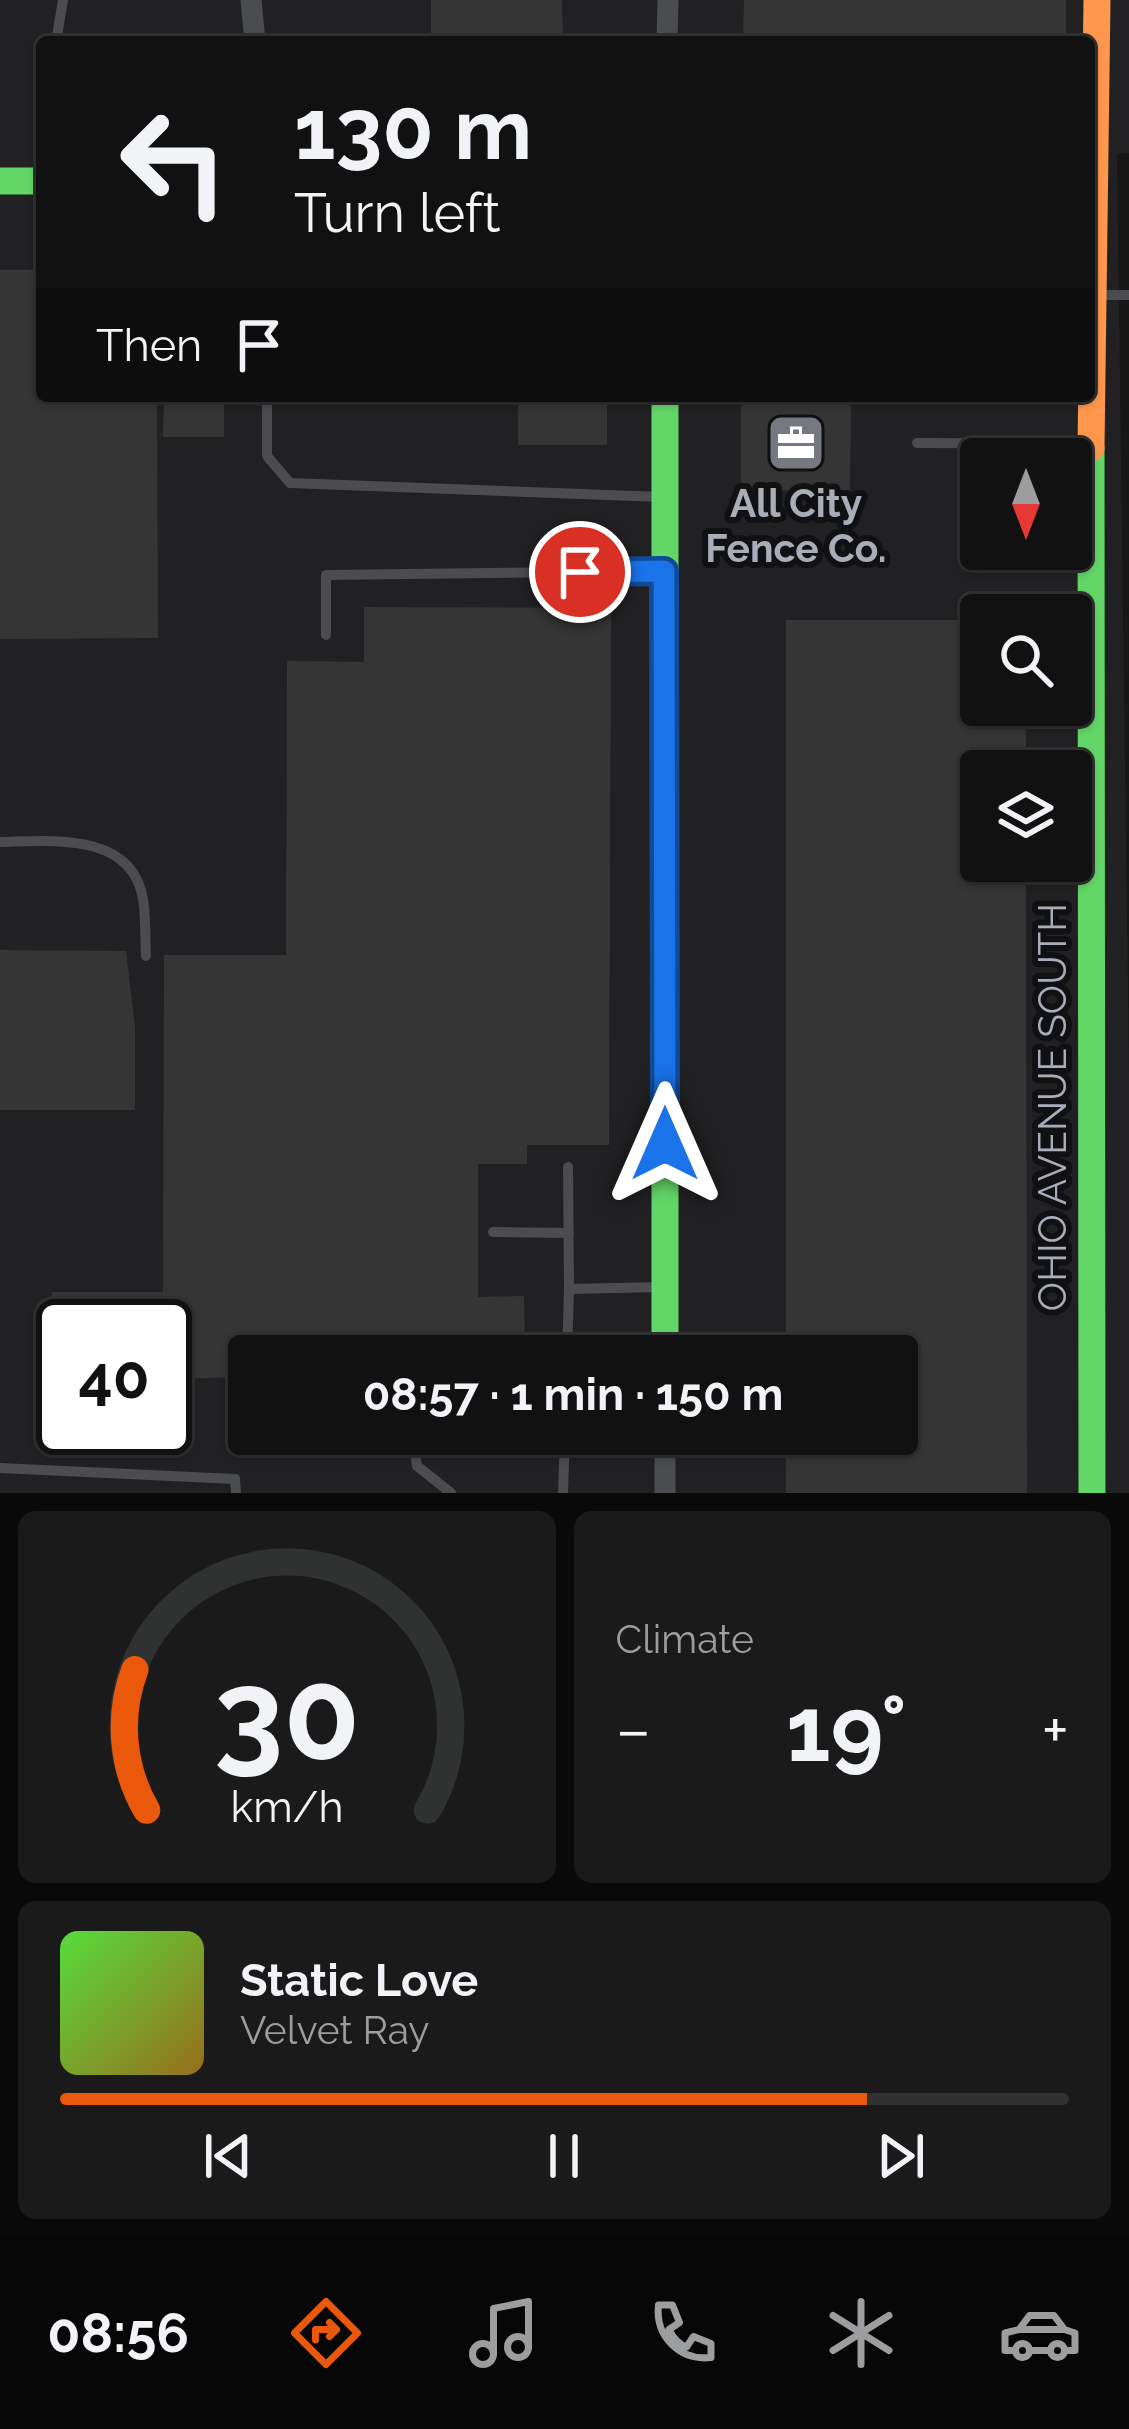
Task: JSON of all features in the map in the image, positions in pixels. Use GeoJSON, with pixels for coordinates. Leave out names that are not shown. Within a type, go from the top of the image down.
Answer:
{"type":"FeatureCollection","features":[{"type":"Feature","properties":{"kind":"street"},"geometry":{"type":"LineString","coordinates":[[251,0],[254,36]]}},
{"type":"Feature","properties":{"kind":"street"},"geometry":{"type":"LineString","coordinates":[[668,0],[668,36]]}},
{"type":"Feature","properties":{"kind":"street","name":"OHIO AVENUE SOUTH"},"geometry":{"type":"LineString","coordinates":[[1095,74],[1097,0]]}},
{"type":"Feature","properties":{"kind":"street"},"geometry":{"type":"LineString","coordinates":[[0,181],[36,181]]}},
{"type":"Feature","properties":{"kind":"street"},"geometry":{"type":"LineString","coordinates":[[1095,184],[1129,184]]}},
{"type":"Feature","properties":{"kind":"street"},"geometry":{"type":"LineString","coordinates":[[665,402],[665,1335]]}},
{"type":"Feature","properties":{"kind":"street","name":"OHIO AVENUE SOUTH"},"geometry":{"type":"LineString","coordinates":[[1091,438],[1092,402]]}},
{"type":"Feature","properties":{"kind":"street","name":"OHIO AVENUE SOUTH"},"geometry":{"type":"LineString","coordinates":[[1091,570],[1092,1493]]}},
{"type":"Feature","properties":{"kind":"street"},"geometry":{"type":"LineString","coordinates":[[665,1455],[665,1493]]}},
{"type":"Feature","properties":{"kind":"lane"},"geometry":{"type":"LineString","coordinates":[[57,36],[63,0]]}},
{"type":"Feature","properties":{"kind":"lane"},"geometry":{"type":"LineString","coordinates":[[1095,295],[1129,295]]}},
{"type":"Feature","properties":{"kind":"lane"},"geometry":{"type":"LineString","coordinates":[[267,402],[267,456],[290,483],[664,497]]}},
{"type":"Feature","properties":{"kind":"lane"},"geometry":{"type":"LineString","coordinates":[[916,443],[960,443]]}},
{"type":"Feature","properties":{"kind":"lane"},"geometry":{"type":"LineString","coordinates":[[326,635],[326,575],[664,571]]}},
{"type":"Feature","properties":{"kind":"lane"},"geometry":{"type":"LineString","coordinates":[[0,842],[87,844],[116,854],[136,874],[143,898],[146,956]]}},
{"type":"Feature","properties":{"kind":"lane"},"geometry":{"type":"LineString","coordinates":[[568,1167],[568,1335]]}},
{"type":"Feature","properties":{"kind":"lane"},"geometry":{"type":"LineString","coordinates":[[494,1232],[569,1233]]}},
{"type":"Feature","properties":{"kind":"lane"},"geometry":{"type":"LineString","coordinates":[[569,1289],[665,1287]]}},
{"type":"Feature","properties":{"kind":"lane"},"geometry":{"type":"LineString","coordinates":[[415,1455],[417,1466],[451,1493]]}},
{"type":"Feature","properties":{"kind":"lane"},"geometry":{"type":"LineString","coordinates":[[563,1493],[564,1455]]}},
{"type":"Feature","properties":{"kind":"lane"},"geometry":{"type":"LineString","coordinates":[[0,1468],[235,1479],[236,1493]]}},
{"type":"Feature","properties":{"kind":"path"},"geometry":{"type":"LineString","coordinates":[[1068,1119],[1040,1120],[1040,1142],[1069,1140]]}},
{"type":"Feature","properties":{"kind":"shaded area"},"geometry":{"type":"Polygon","coordinates":[[[0,0],[1129,0],[1129,153],[1117,154],[1129,1068],[1129,1493],[0,1493],[0,0]]]}},
{"type":"Feature","properties":{"kind":"building"},"geometry":{"type":"Polygon","coordinates":[[[431,0],[562,0],[563,36],[431,36],[431,0]]]}},
{"type":"Feature","properties":{"kind":"building"},"geometry":{"type":"Polygon","coordinates":[[[744,0],[1066,0],[1066,36],[743,36],[744,0]]]}},
{"type":"Feature","properties":{"kind":"building"},"geometry":{"type":"Polygon","coordinates":[[[0,270],[36,270],[36,402],[157,402],[158,638],[0,639],[0,270]]]}},
{"type":"Feature","properties":{"kind":"building"},"geometry":{"type":"Polygon","coordinates":[[[164,402],[224,402],[224,437],[163,437],[164,402]]]}},
{"type":"Feature","properties":{"kind":"building"},"geometry":{"type":"Polygon","coordinates":[[[518,402],[607,402],[607,445],[518,445],[518,402]]]}},
{"type":"Feature","properties":{"kind":"building","name":"All City Fence Co."},"geometry":{"type":"Polygon","coordinates":[[[741,402],[851,402],[850,491],[741,490],[741,402]]]}},
{"type":"Feature","properties":{"kind":"building"},"geometry":{"type":"Polygon","coordinates":[[[364,607],[611,608],[609,1145],[527,1145],[527,1164],[478,1164],[478,1297],[524,1296],[525,1335],[228,1335],[228,1378],[192,1378],[192,1299],[52,1299],[52,1292],[163,1292],[164,955],[286,955],[287,661],[364,662],[364,607]]]}},
{"type":"Feature","properties":{"kind":"building"},"geometry":{"type":"Polygon","coordinates":[[[786,620],[960,620],[960,726],[1026,726],[1026,750],[960,750],[960,882],[1026,882],[1027,1493],[786,1493],[786,1455],[918,1455],[918,1335],[786,1335],[786,620]]]}},
{"type":"Feature","properties":{"kind":"building"},"geometry":{"type":"Polygon","coordinates":[[[0,950],[126,951],[135,1026],[135,1110],[0,1110],[0,950]]]}},
{"type":"Feature","properties":{"kind":"traffic: fast"},"geometry":{"type":"LineString","coordinates":[[0,181],[36,181]]}},
{"type":"Feature","properties":{"kind":"traffic: fast"},"geometry":{"type":"LineString","coordinates":[[665,402],[665,1335]]}},
{"type":"Feature","properties":{"kind":"traffic: fast"},"geometry":{"type":"LineString","coordinates":[[1091,570],[1092,1493]]}},
{"type":"Feature","properties":{"kind":"traffic: slow"},"geometry":{"type":"LineString","coordinates":[[1095,149],[1097,0]]}},
{"type":"Feature","properties":{"kind":"traffic: slow"},"geometry":{"type":"LineString","coordinates":[[1091,438],[1092,402]]}},
{"type":"Feature","properties":{"kind":"place","name":"All City Fence Co."},"geometry":{"type":"Point","coordinates":[796,443]}},
{"type":"Feature","properties":{"kind":"route"},"geometry":{"type":"LineString","coordinates":[[580,572],[664,571],[665,1144]]}}]}
